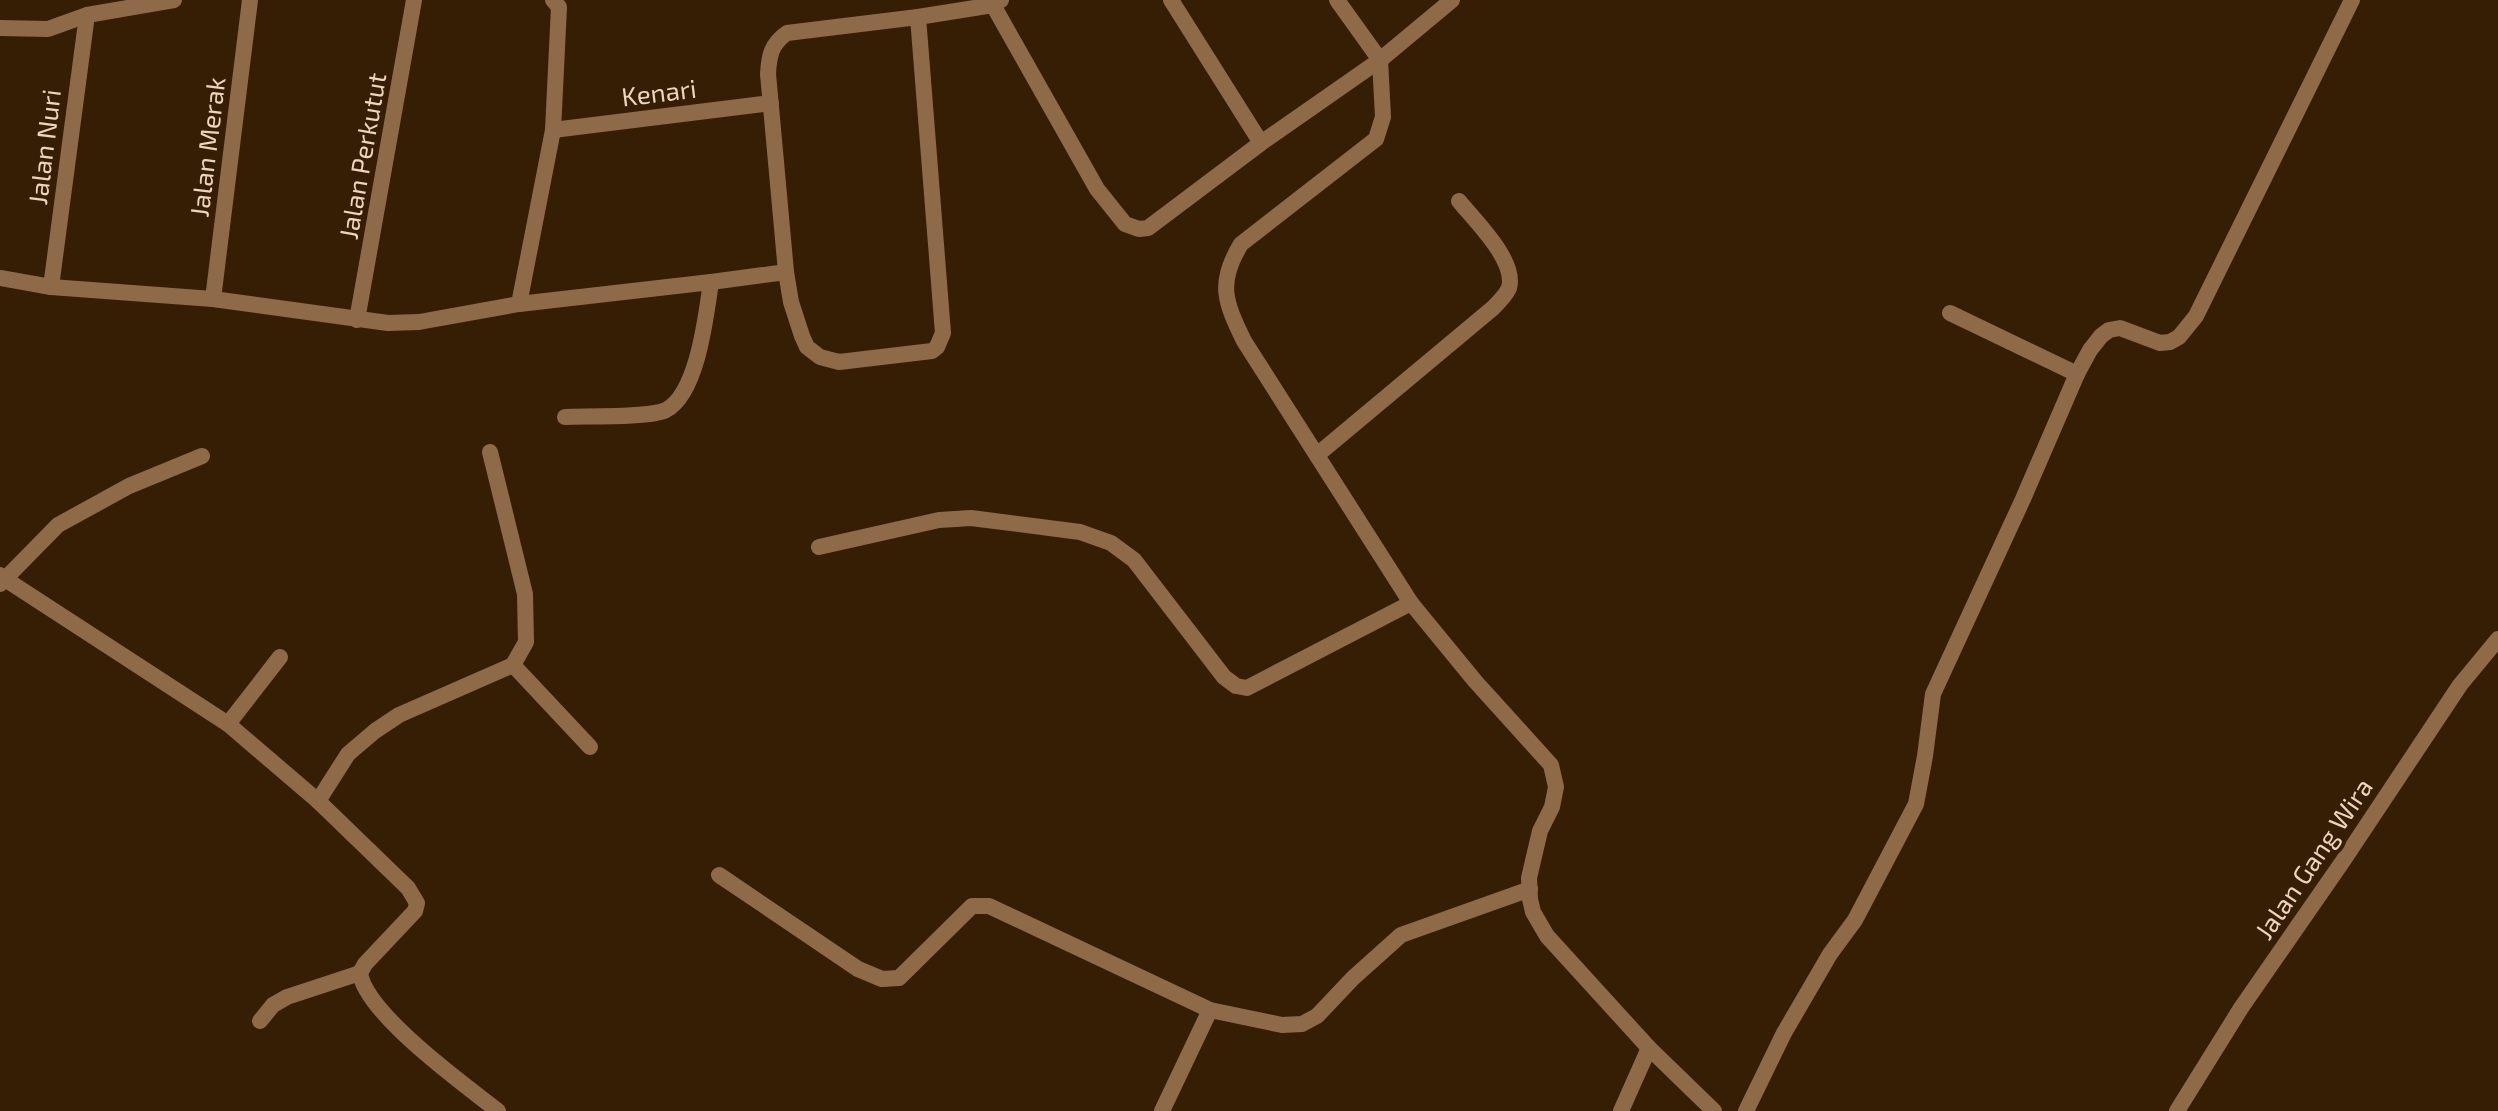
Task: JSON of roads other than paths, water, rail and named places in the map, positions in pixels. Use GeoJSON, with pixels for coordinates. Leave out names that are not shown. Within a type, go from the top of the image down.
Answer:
{"type":"FeatureCollection","features":[{"type":"Feature","properties":{"kind":"street"},"geometry":{"type":"LineString","coordinates":[[0,28],[48,29],[87,15],[174,0]]}},
{"type":"Feature","properties":{"kind":"street","name":"Jalan Merak"},"geometry":{"type":"LineString","coordinates":[[213,299],[250,0]]}},
{"type":"Feature","properties":{"kind":"street","name":"Jalan Perkutut"},"geometry":{"type":"LineString","coordinates":[[357,320],[414,0]]}},
{"type":"Feature","properties":{"kind":"street"},"geometry":{"type":"LineString","coordinates":[[519,304],[553,130],[559,7],[553,0]]}},
{"type":"Feature","properties":{"kind":"street"},"geometry":{"type":"LineString","coordinates":[[1171,0],[1261,143]]}},
{"type":"Feature","properties":{"kind":"street"},"geometry":{"type":"LineString","coordinates":[[1337,0],[1380,60],[1383,117],[1376,139],[1241,244],[1229,264],[1225,287],[1230,311],[1244,341],[1411,603],[1475,681],[1551,765],[1556,787],[1532,861],[1530,889],[1533,912],[1547,936],[1649,1048],[1714,1111]]}},
{"type":"Feature","properties":{"kind":"street"},"geometry":{"type":"LineString","coordinates":[[918,17],[943,333],[941,341],[932,351],[839,362],[820,357],[807,347],[791,302],[786,272],[768,74],[770,54],[787,33],[918,17],[997,2],[1097,189],[1125,224],[1139,229],[1148,228],[1261,143],[1380,60],[1452,0]]}},
{"type":"Feature","properties":{"kind":"street"},"geometry":{"type":"LineString","coordinates":[[1746,1111],[1784,1033],[1830,954],[1855,920],[1916,804],[1933,694],[2090,350],[2109,330],[2120,328],[2160,343],[2170,342],[2179,337],[2196,316],[2352,0]]}},
{"type":"Feature","properties":{"kind":"street","name":"Jalan Nuri"},"geometry":{"type":"LineString","coordinates":[[51,287],[87,15]]}},
{"type":"Feature","properties":{"kind":"street","name":"Kenari"},"geometry":{"type":"LineString","coordinates":[[553,130],[771,103]]}},
{"type":"Feature","properties":{"kind":"street"},"geometry":{"type":"LineString","coordinates":[[1317,455],[1493,308],[1509,288],[1510,274],[1505,260],[1459,201]]}},
{"type":"Feature","properties":{"kind":"street"},"geometry":{"type":"LineString","coordinates":[[0,278],[51,287],[213,299],[388,323],[419,322],[519,304],[786,272]]}},
{"type":"Feature","properties":{"kind":"street"},"geometry":{"type":"LineString","coordinates":[[565,417],[665,410],[678,398],[697,360],[711,282]]}},
{"type":"Feature","properties":{"kind":"street"},"geometry":{"type":"LineString","coordinates":[[1950,313],[2077,374]]}},
{"type":"Feature","properties":{"kind":"street"},"geometry":{"type":"LineString","coordinates":[[318,801],[348,754],[375,731],[399,715],[513,665],[526,642],[525,594],[490,452]]}},
{"type":"Feature","properties":{"kind":"street"},"geometry":{"type":"LineString","coordinates":[[202,456],[129,486],[58,525],[2,579],[228,724],[318,801],[408,888],[417,903],[409,918],[360,973],[287,997],[273,1005],[260,1021]]}},
{"type":"Feature","properties":{"kind":"street"},"geometry":{"type":"LineString","coordinates":[[819,547],[939,520],[971,518],[1080,532],[1111,543],[1134,560],[1224,677],[1236,686],[1247,688],[1411,603]]}},
{"type":"Feature","properties":{"kind":"street","name":"Jalan Gang Wira"},"geometry":{"type":"LineString","coordinates":[[2177,1111],[2241,1008],[2460,685],[2498,639]]}},
{"type":"Feature","properties":{"kind":"street"},"geometry":{"type":"LineString","coordinates":[[228,724],[280,657]]}},
{"type":"Feature","properties":{"kind":"street"},"geometry":{"type":"LineString","coordinates":[[513,665],[590,747]]}},
{"type":"Feature","properties":{"kind":"street"},"geometry":{"type":"LineString","coordinates":[[719,875],[858,969],[882,979],[899,978],[972,906],[989,906],[1210,1010],[1282,1025],[1302,1024],[1317,1016],[1401,935],[1530,889]]}},
{"type":"Feature","properties":{"kind":"street"},"geometry":{"type":"LineString","coordinates":[[360,973],[363,985],[406,1036],[434,1062],[498,1111]]}},
{"type":"Feature","properties":{"kind":"street"},"geometry":{"type":"LineString","coordinates":[[1162,1111],[1210,1010]]}},
{"type":"Feature","properties":{"kind":"street"},"geometry":{"type":"LineString","coordinates":[[1621,1111],[1649,1048]]}}]}
